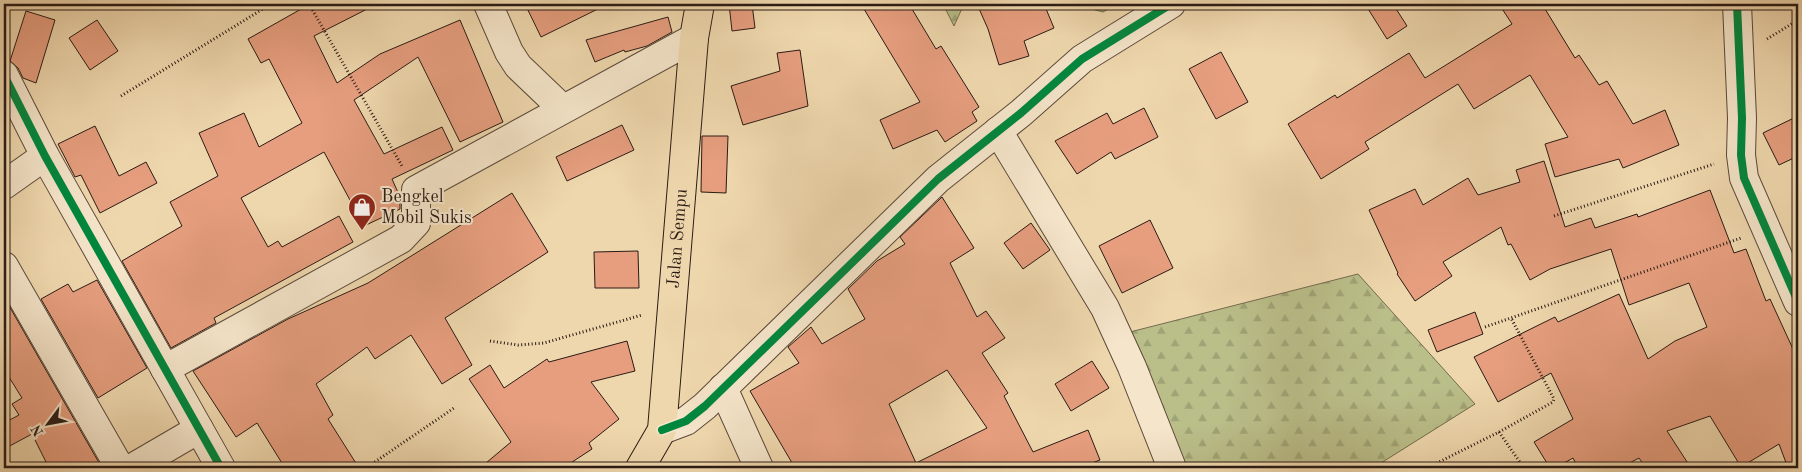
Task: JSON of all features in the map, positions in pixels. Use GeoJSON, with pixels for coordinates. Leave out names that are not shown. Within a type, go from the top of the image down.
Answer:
{"type":"FeatureCollection","features":[{"type":"Feature","properties":{"kind":"main road","name":"Jalan Sempu"},"geometry":{"type":"LineString","coordinates":[[640,468],[662,430],[694,38],[700,4]]}},
{"type":"Feature","properties":{"kind":"street"},"geometry":{"type":"LineString","coordinates":[[488,4],[509,52],[518,66],[563,109]]}},
{"type":"Feature","properties":{"kind":"street"},"geometry":{"type":"LineString","coordinates":[[662,430],[686,421],[723,388],[938,178],[998,131],[1082,59],[1172,4]]}},
{"type":"Feature","properties":{"kind":"street"},"geometry":{"type":"LineString","coordinates":[[1737,4],[1742,118],[1741,155],[1744,178],[1765,230],[1798,302]]}},
{"type":"Feature","properties":{"kind":"street"},"geometry":{"type":"LineString","coordinates":[[165,369],[401,239],[416,224],[416,190],[694,38]]}},
{"type":"Feature","properties":{"kind":"street"},"geometry":{"type":"LineString","coordinates":[[6,87],[221,468]]}},
{"type":"Feature","properties":{"kind":"street"},"geometry":{"type":"LineString","coordinates":[[998,131],[1105,308],[1132,367],[1172,468]]}},
{"type":"Feature","properties":{"kind":"street"},"geometry":{"type":"LineString","coordinates":[[4,185],[45,156]]}},
{"type":"Feature","properties":{"kind":"street"},"geometry":{"type":"LineString","coordinates":[[4,266],[120,468]]}},
{"type":"Feature","properties":{"kind":"street"},"geometry":{"type":"LineString","coordinates":[[723,388],[759,468]]}},
{"type":"Feature","properties":{"kind":"street"},"geometry":{"type":"LineString","coordinates":[[132,468],[199,429]]}},
{"type":"Feature","properties":{"kind":"path"},"geometry":{"type":"LineString","coordinates":[[121,96],[271,4]]}},
{"type":"Feature","properties":{"kind":"path"},"geometry":{"type":"LineString","coordinates":[[308,4],[416,190]]}},
{"type":"Feature","properties":{"kind":"path"},"geometry":{"type":"LineString","coordinates":[[1554,216],[1741,155]]}},
{"type":"Feature","properties":{"kind":"path"},"geometry":{"type":"LineString","coordinates":[[1484,327],[1765,230]]}},
{"type":"Feature","properties":{"kind":"path"},"geometry":{"type":"LineString","coordinates":[[490,341],[518,345],[544,343],[671,307]]}},
{"type":"Feature","properties":{"kind":"path"},"geometry":{"type":"LineString","coordinates":[[1427,468],[1499,432],[1553,402],[1554,399],[1511,318]]}},
{"type":"Feature","properties":{"kind":"path"},"geometry":{"type":"LineString","coordinates":[[366,468],[454,408]]}},
{"type":"Feature","properties":{"kind":"path"},"geometry":{"type":"LineString","coordinates":[[1499,432],[1524,468]]}},
{"type":"Feature","properties":{"kind":"green space"},"geometry":{"type":"Polygon","coordinates":[[[943,4],[964,4],[954,26],[943,4]]]}},
{"type":"Feature","properties":{"kind":"green space"},"geometry":{"type":"Polygon","coordinates":[[[1074,4],[1117,4],[1103,12],[1074,4]]]}},
{"type":"Feature","properties":{"kind":"green space"},"geometry":{"type":"Polygon","coordinates":[[[1358,274],[1475,404],[1373,468],[1184,468],[1126,333],[1358,274]]]}},
{"type":"Feature","properties":{"kind":"building"},"geometry":{"type":"Polygon","coordinates":[[[310,4],[377,4],[314,36],[337,83],[380,54],[460,20],[503,122],[460,142],[418,57],[354,100],[384,154],[442,127],[453,150],[392,179],[400,197],[400,209],[364,226],[324,152],[241,198],[268,247],[278,241],[282,247],[339,216],[353,242],[214,318],[216,323],[171,348],[122,261],[182,226],[170,202],[218,176],[199,133],[244,113],[259,147],[302,123],[269,59],[261,63],[248,39],[310,4]]]}},
{"type":"Feature","properties":{"kind":"building"},"geometry":{"type":"Polygon","coordinates":[[[525,4],[608,4],[541,37],[525,4]]]}},
{"type":"Feature","properties":{"kind":"building"},"geometry":{"type":"Polygon","coordinates":[[[729,4],[752,4],[755,28],[732,31],[729,4]]]}},
{"type":"Feature","properties":{"kind":"building"},"geometry":{"type":"Polygon","coordinates":[[[861,4],[909,4],[936,49],[941,46],[979,107],[972,112],[977,121],[945,142],[937,130],[893,149],[880,120],[920,102],[861,4]]]}},
{"type":"Feature","properties":{"kind":"building"},"geometry":{"type":"Polygon","coordinates":[[[977,4],[1044,4],[1054,28],[1024,41],[1029,56],[999,65],[988,29],[977,4]]]}},
{"type":"Feature","properties":{"kind":"building"},"geometry":{"type":"Polygon","coordinates":[[[1365,4],[1393,4],[1407,26],[1387,39],[1365,4]]]}},
{"type":"Feature","properties":{"kind":"building"},"geometry":{"type":"Polygon","coordinates":[[[1499,4],[1542,4],[1575,58],[1579,55],[1599,85],[1607,81],[1633,124],[1665,110],[1679,145],[1623,168],[1619,159],[1555,177],[1545,144],[1568,137],[1530,75],[1474,109],[1458,84],[1365,142],[1369,149],[1321,179],[1288,124],[1335,95],[1337,98],[1409,53],[1425,78],[1512,24],[1499,4]]]}},
{"type":"Feature","properties":{"kind":"building"},"geometry":{"type":"Polygon","coordinates":[[[26,11],[55,20],[36,83],[23,78],[18,68],[10,61],[26,11]]]}},
{"type":"Feature","properties":{"kind":"building"},"geometry":{"type":"Polygon","coordinates":[[[668,17],[672,32],[647,46],[625,52],[624,50],[595,62],[586,40],[668,17]]]}},
{"type":"Feature","properties":{"kind":"building"},"geometry":{"type":"Polygon","coordinates":[[[97,20],[118,51],[90,70],[69,38],[97,20]]]}},
{"type":"Feature","properties":{"kind":"building"},"geometry":{"type":"Polygon","coordinates":[[[800,50],[808,106],[743,125],[731,86],[780,71],[777,53],[800,50]]]}},
{"type":"Feature","properties":{"kind":"building"},"geometry":{"type":"Polygon","coordinates":[[[1221,52],[1248,102],[1216,119],[1189,69],[1221,52]]]}},
{"type":"Feature","properties":{"kind":"building"},"geometry":{"type":"Polygon","coordinates":[[[1144,108],[1158,137],[1115,159],[1111,152],[1077,174],[1055,141],[1107,113],[1113,124],[1144,108]]]}},
{"type":"Feature","properties":{"kind":"building"},"geometry":{"type":"Polygon","coordinates":[[[1798,116],[1798,156],[1779,165],[1763,133],[1798,116]]]}},
{"type":"Feature","properties":{"kind":"building"},"geometry":{"type":"Polygon","coordinates":[[[622,125],[634,150],[567,181],[556,157],[622,125]]]}},
{"type":"Feature","properties":{"kind":"building"},"geometry":{"type":"Polygon","coordinates":[[[95,126],[119,176],[146,162],[157,183],[100,213],[81,175],[75,177],[58,144],[95,126]]]}},
{"type":"Feature","properties":{"kind":"building"},"geometry":{"type":"Polygon","coordinates":[[[702,136],[728,136],[726,193],[701,192],[702,136]]]}},
{"type":"Feature","properties":{"kind":"building"},"geometry":{"type":"Polygon","coordinates":[[[1544,161],[1565,227],[1591,218],[1595,228],[1637,214],[1638,217],[1710,190],[1734,253],[1746,249],[1766,301],[1770,299],[1793,349],[1798,348],[1798,468],[1788,468],[1779,444],[1741,467],[1710,416],[1667,431],[1691,468],[1646,468],[1639,458],[1620,468],[1578,468],[1573,458],[1555,468],[1550,468],[1534,442],[1573,419],[1551,373],[1498,402],[1474,357],[1555,317],[1558,322],[1619,294],[1648,359],[1675,341],[1707,327],[1689,283],[1629,305],[1611,249],[1550,269],[1530,280],[1511,244],[1508,245],[1501,227],[1443,262],[1452,276],[1415,301],[1397,274],[1369,210],[1415,189],[1423,205],[1468,178],[1478,195],[1520,182],[1516,170],[1544,161]]]}},
{"type":"Feature","properties":{"kind":"building"},"geometry":{"type":"Polygon","coordinates":[[[512,193],[548,252],[445,318],[472,365],[442,384],[411,335],[375,359],[367,347],[316,384],[333,415],[328,419],[359,468],[285,468],[257,423],[236,437],[193,371],[288,319],[368,283],[512,193]]]}},
{"type":"Feature","properties":{"kind":"building"},"geometry":{"type":"Polygon","coordinates":[[[942,197],[974,248],[950,263],[977,317],[986,311],[1005,338],[982,353],[1008,393],[1004,396],[1033,452],[1088,430],[1100,460],[1079,468],[795,468],[750,391],[799,363],[788,347],[811,327],[822,344],[865,319],[848,289],[877,261],[905,244],[900,237],[942,197]],[[947,370],[889,404],[916,463],[987,428],[947,370]]]}},
{"type":"Feature","properties":{"kind":"building"},"geometry":{"type":"Polygon","coordinates":[[[1150,220],[1173,268],[1122,293],[1099,246],[1150,220]]]}},
{"type":"Feature","properties":{"kind":"building"},"geometry":{"type":"Polygon","coordinates":[[[1031,223],[1050,250],[1023,269],[1004,243],[1031,223]]]}},
{"type":"Feature","properties":{"kind":"building"},"geometry":{"type":"Polygon","coordinates":[[[638,251],[639,288],[595,288],[594,252],[638,251]]]}},
{"type":"Feature","properties":{"kind":"building"},"geometry":{"type":"Polygon","coordinates":[[[97,280],[147,368],[98,398],[41,299],[68,284],[73,292],[97,280]]]}},
{"type":"Feature","properties":{"kind":"building"},"geometry":{"type":"Polygon","coordinates":[[[4,297],[102,468],[49,468],[32,434],[4,449],[4,423],[19,415],[12,404],[22,398],[4,369],[4,297]]]}},
{"type":"Feature","properties":{"kind":"building"},"geometry":{"type":"Polygon","coordinates":[[[1475,312],[1483,334],[1437,352],[1428,330],[1475,312]]]}},
{"type":"Feature","properties":{"kind":"building"},"geometry":{"type":"Polygon","coordinates":[[[627,341],[635,371],[591,382],[619,419],[589,443],[592,449],[563,468],[480,468],[511,442],[469,379],[490,365],[504,388],[547,359],[549,362],[627,341]]]}},
{"type":"Feature","properties":{"kind":"building"},"geometry":{"type":"Polygon","coordinates":[[[1092,361],[1109,388],[1071,411],[1055,384],[1092,361]]]}},
{"type":"Feature","properties":{"kind":"cycle path"},"geometry":{"type":"LineString","coordinates":[[662,430],[686,421],[705,406],[938,179],[1021,113],[1082,59],[1171,4]]}},
{"type":"Feature","properties":{"kind":"cycle path"},"geometry":{"type":"LineString","coordinates":[[1737,4],[1742,118],[1741,155],[1744,178],[1798,302]]}},
{"type":"Feature","properties":{"kind":"cycle path"},"geometry":{"type":"LineString","coordinates":[[4,75],[45,156],[221,468]]}},
{"type":"Feature","properties":{"kind":"place","name":"Bengkel Mobil Sukis"},"geometry":{"type":"Point","coordinates":[362,231]}}]}
